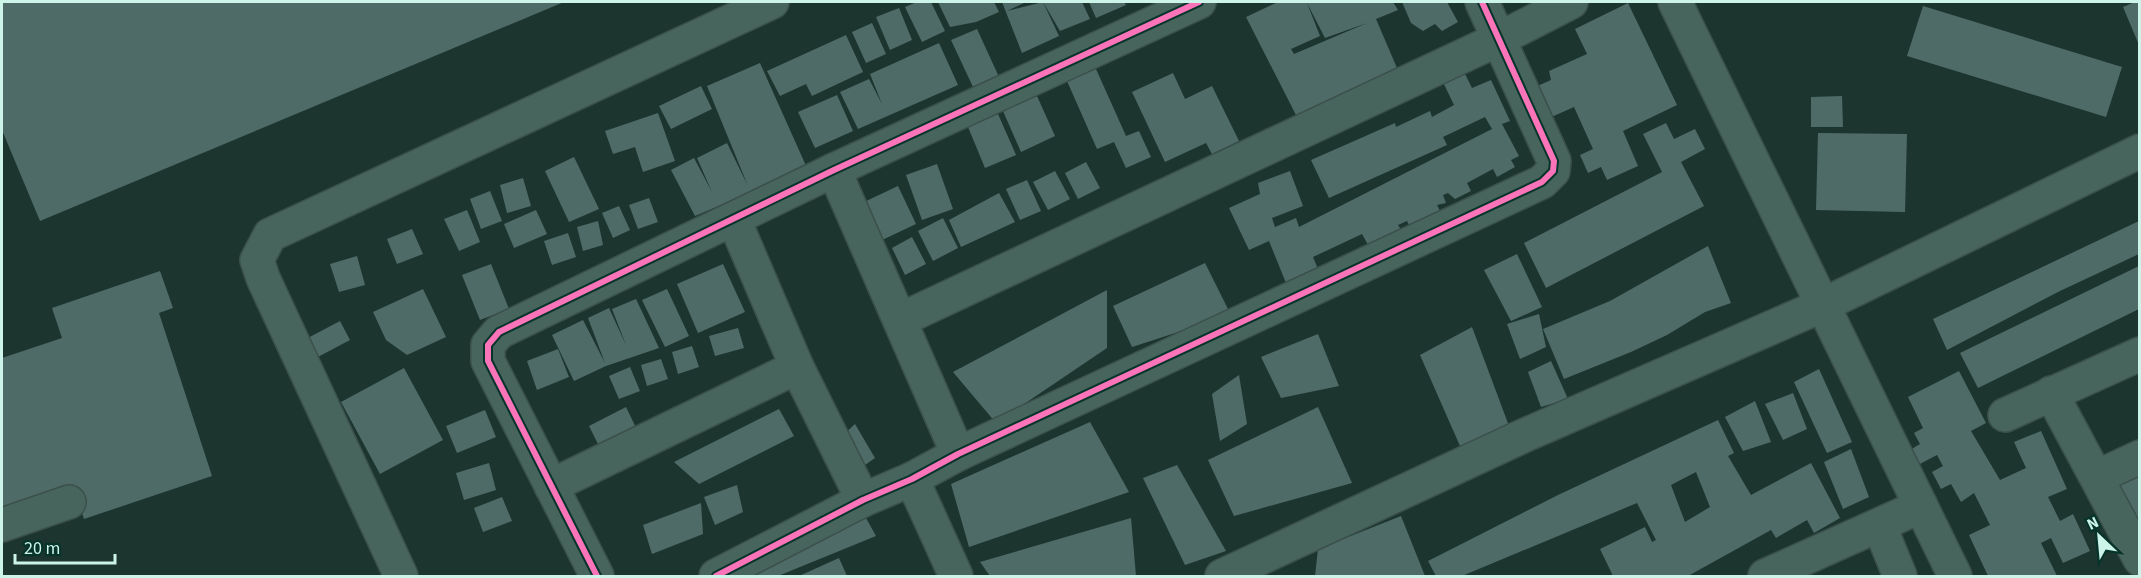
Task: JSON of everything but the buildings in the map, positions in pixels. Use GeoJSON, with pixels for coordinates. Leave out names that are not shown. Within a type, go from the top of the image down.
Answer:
{"type":"FeatureCollection","features":[{"type":"Feature","properties":{"kind":"street"},"geometry":{"type":"LineString","coordinates":[[401,576],[263,278],[257,260],[270,235],[772,2]]}},
{"type":"Feature","properties":{"kind":"street"},"geometry":{"type":"LineString","coordinates":[[597,576],[488,361],[488,345],[499,332],[834,170],[1199,2]]}},
{"type":"Feature","properties":{"kind":"street"},"geometry":{"type":"LineString","coordinates":[[716,576],[958,454],[1542,182],[1553,171],[1554,161],[1482,2]]}},
{"type":"Feature","properties":{"kind":"street"},"geometry":{"type":"LineString","coordinates":[[900,320],[1499,39],[1571,2]]}},
{"type":"Feature","properties":{"kind":"street"},"geometry":{"type":"LineString","coordinates":[[1674,2],[1955,576]]}},
{"type":"Feature","properties":{"kind":"street"},"geometry":{"type":"LineString","coordinates":[[1229,575],[1523,436],[1823,305],[2139,151]]}},
{"type":"Feature","properties":{"kind":"street"},"geometry":{"type":"LineString","coordinates":[[834,170],[958,454]]}},
{"type":"Feature","properties":{"kind":"street"},"geometry":{"type":"LineString","coordinates":[[734,220],[797,367],[863,500]]}},
{"type":"Feature","properties":{"kind":"street"},"geometry":{"type":"LineString","coordinates":[[2004,415],[2139,354]]}},
{"type":"Feature","properties":{"kind":"street"},"geometry":{"type":"LineString","coordinates":[[551,486],[797,367]]}},
{"type":"Feature","properties":{"kind":"street"},"geometry":{"type":"LineString","coordinates":[[2051,393],[2139,560]]}},
{"type":"Feature","properties":{"kind":"street"},"geometry":{"type":"LineString","coordinates":[[2097,477],[2139,457]]}},
{"type":"Feature","properties":{"kind":"street"},"geometry":{"type":"LineString","coordinates":[[912,479],[956,576]]}},
{"type":"Feature","properties":{"kind":"street"},"geometry":{"type":"LineString","coordinates":[[2,525],[69,502]]}},
{"type":"Feature","properties":{"kind":"street"},"geometry":{"type":"LineString","coordinates":[[1766,576],[1880,527],[1921,506]]}},
{"type":"Feature","properties":{"kind":"street"},"geometry":{"type":"LineString","coordinates":[[1880,527],[1900,576]]}},
{"type":"Feature","properties":{"kind":"cycle path"},"geometry":{"type":"LineString","coordinates":[[597,576],[488,361],[488,345],[499,332],[834,170],[1199,2]]}},
{"type":"Feature","properties":{"kind":"cycle path"},"geometry":{"type":"LineString","coordinates":[[716,576],[958,454],[1542,182],[1553,171],[1554,161],[1482,2]]}}]}
